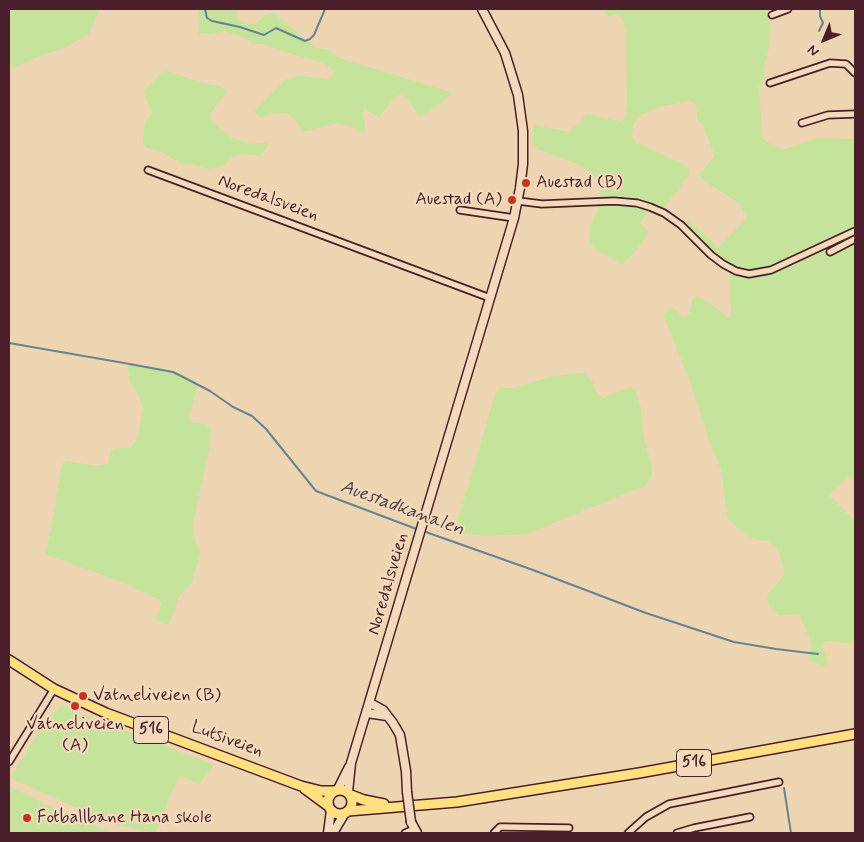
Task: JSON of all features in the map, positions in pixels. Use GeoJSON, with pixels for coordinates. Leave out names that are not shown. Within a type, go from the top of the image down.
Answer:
{"type":"FeatureCollection","features":[{"type":"Feature","properties":{"kind":"main road","name":"Noredalsveien"},"geometry":{"type":"LineString","coordinates":[[336,790],[351,763],[367,713],[518,202],[522,176],[523,125],[518,95],[505,53],[482,9]]}},
{"type":"Feature","properties":{"kind":"main road","name":"Lutsiveien"},"geometry":{"type":"LineString","coordinates":[[9,660],[54,689],[126,721],[301,786],[321,791],[336,790]]}},
{"type":"Feature","properties":{"kind":"main road"},"geometry":{"type":"LineString","coordinates":[[370,702],[383,710],[394,723],[400,735],[407,792],[414,828]]}},
{"type":"Feature","properties":{"kind":"main road"},"geometry":{"type":"LineString","coordinates":[[367,713],[387,716]]}},
{"type":"Feature","properties":{"kind":"main road","name":"516"},"geometry":{"type":"LineString","coordinates":[[329,808],[336,814],[399,806],[457,802],[629,775],[855,734]]}},
{"type":"Feature","properties":{"kind":"main road","name":"Noredalsveien"},"geometry":{"type":"LineString","coordinates":[[349,794],[351,763]]}},
{"type":"Feature","properties":{"kind":"main road","name":"Lutsiveien"},"geometry":{"type":"LineString","coordinates":[[301,786],[329,808]]}},
{"type":"Feature","properties":{"kind":"main road"},"geometry":{"type":"LineString","coordinates":[[328,833],[328,798],[336,790]]}},
{"type":"Feature","properties":{"kind":"main road","name":"516"},"geometry":{"type":"LineString","coordinates":[[336,790],[364,800],[399,806]]}},
{"type":"Feature","properties":{"kind":"main road"},"geometry":{"type":"LineString","coordinates":[[333,833],[352,805],[349,794]]}},
{"type":"Feature","properties":{"kind":"street"},"geometry":{"type":"LineString","coordinates":[[772,15],[788,9]]}},
{"type":"Feature","properties":{"kind":"street"},"geometry":{"type":"LineString","coordinates":[[770,83],[830,63],[846,64],[855,73]]}},
{"type":"Feature","properties":{"kind":"street"},"geometry":{"type":"LineString","coordinates":[[802,122],[828,115],[855,114]]}},
{"type":"Feature","properties":{"kind":"street","name":"Noredalsveien"},"geometry":{"type":"LineString","coordinates":[[148,170],[490,298]]}},
{"type":"Feature","properties":{"kind":"street"},"geometry":{"type":"LineString","coordinates":[[518,202],[542,204],[614,201],[637,203],[650,207],[664,213],[681,225],[711,255],[723,264],[736,271],[749,274],[771,270],[855,231]]}},
{"type":"Feature","properties":{"kind":"street"},"geometry":{"type":"LineString","coordinates":[[460,210],[514,218]]}},
{"type":"Feature","properties":{"kind":"street"},"geometry":{"type":"LineString","coordinates":[[830,252],[855,239]]}},
{"type":"Feature","properties":{"kind":"street"},"geometry":{"type":"LineString","coordinates":[[9,762],[54,689]]}},
{"type":"Feature","properties":{"kind":"street"},"geometry":{"type":"LineString","coordinates":[[628,833],[646,817],[669,804],[779,782]]}},
{"type":"Feature","properties":{"kind":"street"},"geometry":{"type":"LineString","coordinates":[[677,833],[750,817]]}},
{"type":"Feature","properties":{"kind":"street"},"geometry":{"type":"LineString","coordinates":[[494,833],[500,827],[569,828]]}},
{"type":"Feature","properties":{"kind":"street"},"geometry":{"type":"LineString","coordinates":[[405,833],[414,828]]}},
{"type":"Feature","properties":{"kind":"green space"},"geometry":{"type":"Polygon","coordinates":[[[9,9],[100,9],[89,34],[66,47],[42,55],[9,70],[9,9]]]}},
{"type":"Feature","properties":{"kind":"green space"},"geometry":{"type":"Polygon","coordinates":[[[199,9],[237,9],[238,19],[249,24],[256,24],[265,15],[273,12],[315,47],[331,51],[336,57],[447,91],[451,94],[441,104],[419,117],[407,99],[401,94],[394,98],[379,117],[365,109],[362,113],[365,123],[364,134],[350,126],[338,123],[303,132],[295,119],[287,113],[271,114],[261,118],[256,115],[255,110],[285,80],[302,76],[329,79],[335,71],[324,63],[264,44],[253,44],[245,38],[225,31],[211,34],[198,33],[199,9]]]}},
{"type":"Feature","properties":{"kind":"green space"},"geometry":{"type":"Polygon","coordinates":[[[601,9],[767,9],[770,20],[769,48],[763,71],[764,81],[759,86],[762,139],[783,150],[819,138],[855,139],[855,483],[849,476],[829,495],[855,521],[855,644],[824,642],[822,647],[828,661],[826,666],[810,661],[809,653],[812,645],[799,614],[779,615],[769,606],[767,597],[769,592],[784,576],[785,570],[776,547],[768,541],[757,540],[744,534],[728,519],[721,470],[691,384],[664,316],[672,307],[684,317],[686,316],[690,312],[692,300],[695,296],[711,304],[727,317],[730,317],[729,274],[727,270],[699,247],[681,225],[685,221],[690,222],[718,247],[747,218],[739,203],[706,182],[700,176],[700,173],[714,157],[714,154],[703,126],[698,121],[696,105],[690,100],[656,108],[641,115],[634,123],[632,134],[635,142],[684,165],[688,168],[689,174],[676,193],[659,212],[650,211],[641,221],[641,224],[648,232],[642,243],[624,264],[596,250],[589,242],[590,226],[601,203],[600,181],[582,166],[538,149],[532,144],[534,125],[569,132],[574,126],[580,124],[586,114],[621,121],[625,119],[627,106],[626,31],[619,14],[608,16],[601,9]]]}},
{"type":"Feature","properties":{"kind":"green space"},"geometry":{"type":"Polygon","coordinates":[[[167,71],[225,89],[226,92],[210,115],[211,120],[232,138],[251,144],[268,143],[269,146],[260,156],[247,154],[233,156],[223,166],[210,169],[187,163],[183,165],[162,152],[147,148],[143,144],[144,126],[151,113],[144,91],[162,73],[167,71]]]}},
{"type":"Feature","properties":{"kind":"green space"},"geometry":{"type":"Polygon","coordinates":[[[131,364],[174,371],[187,377],[197,385],[189,419],[193,423],[205,424],[211,429],[209,449],[193,524],[193,534],[200,553],[192,582],[179,596],[169,625],[156,620],[161,604],[159,599],[127,584],[45,554],[62,464],[66,461],[97,466],[108,464],[110,453],[114,449],[131,447],[137,439],[143,408],[139,395],[130,382],[128,368],[131,364]]]}},
{"type":"Feature","properties":{"kind":"green space"},"geometry":{"type":"Polygon","coordinates":[[[585,374],[593,382],[597,393],[603,398],[630,387],[635,390],[641,408],[643,434],[652,468],[652,477],[644,486],[527,534],[489,536],[458,533],[455,530],[496,392],[500,388],[514,388],[549,377],[585,374]]]}},
{"type":"Feature","properties":{"kind":"green space"},"geometry":{"type":"Polygon","coordinates":[[[62,706],[214,765],[200,784],[179,776],[155,833],[116,825],[10,778],[46,720],[62,706]]]}},
{"type":"Feature","properties":{"kind":"green space"},"geometry":{"type":"Polygon","coordinates":[[[9,786],[67,814],[110,833],[9,833],[9,786]]]}},
{"type":"Feature","properties":{"kind":"waterway"},"geometry":{"type":"LineString","coordinates":[[205,9],[207,18],[212,21],[264,35],[276,28],[305,41],[314,35],[325,9]]}},
{"type":"Feature","properties":{"kind":"waterway"},"geometry":{"type":"LineString","coordinates":[[819,31],[823,23],[820,9]]}},
{"type":"Feature","properties":{"kind":"waterway","name":"Auestadkanalen"},"geometry":{"type":"LineString","coordinates":[[9,343],[173,372],[252,416],[266,429],[316,491],[419,530]]}},
{"type":"Feature","properties":{"kind":"waterway","name":"Auestadkanalen"},"geometry":{"type":"LineString","coordinates":[[423,531],[646,613],[734,642],[818,654]]}},
{"type":"Feature","properties":{"kind":"waterway"},"geometry":{"type":"LineString","coordinates":[[784,788],[791,833]]}},
{"type":"Feature","properties":{"kind":"place","name":"Auestad (B)"},"geometry":{"type":"Point","coordinates":[526,183]}},
{"type":"Feature","properties":{"kind":"place","name":"Auestad (A)"},"geometry":{"type":"Point","coordinates":[512,200]}},
{"type":"Feature","properties":{"kind":"place","name":"Vatneliveien (B)"},"geometry":{"type":"Point","coordinates":[83,696]}},
{"type":"Feature","properties":{"kind":"place","name":"Vatneliveien (A)"},"geometry":{"type":"Point","coordinates":[75,706]}},
{"type":"Feature","properties":{"kind":"place","name":"Fotballbane Hana skole"},"geometry":{"type":"Point","coordinates":[27,818]}}]}
